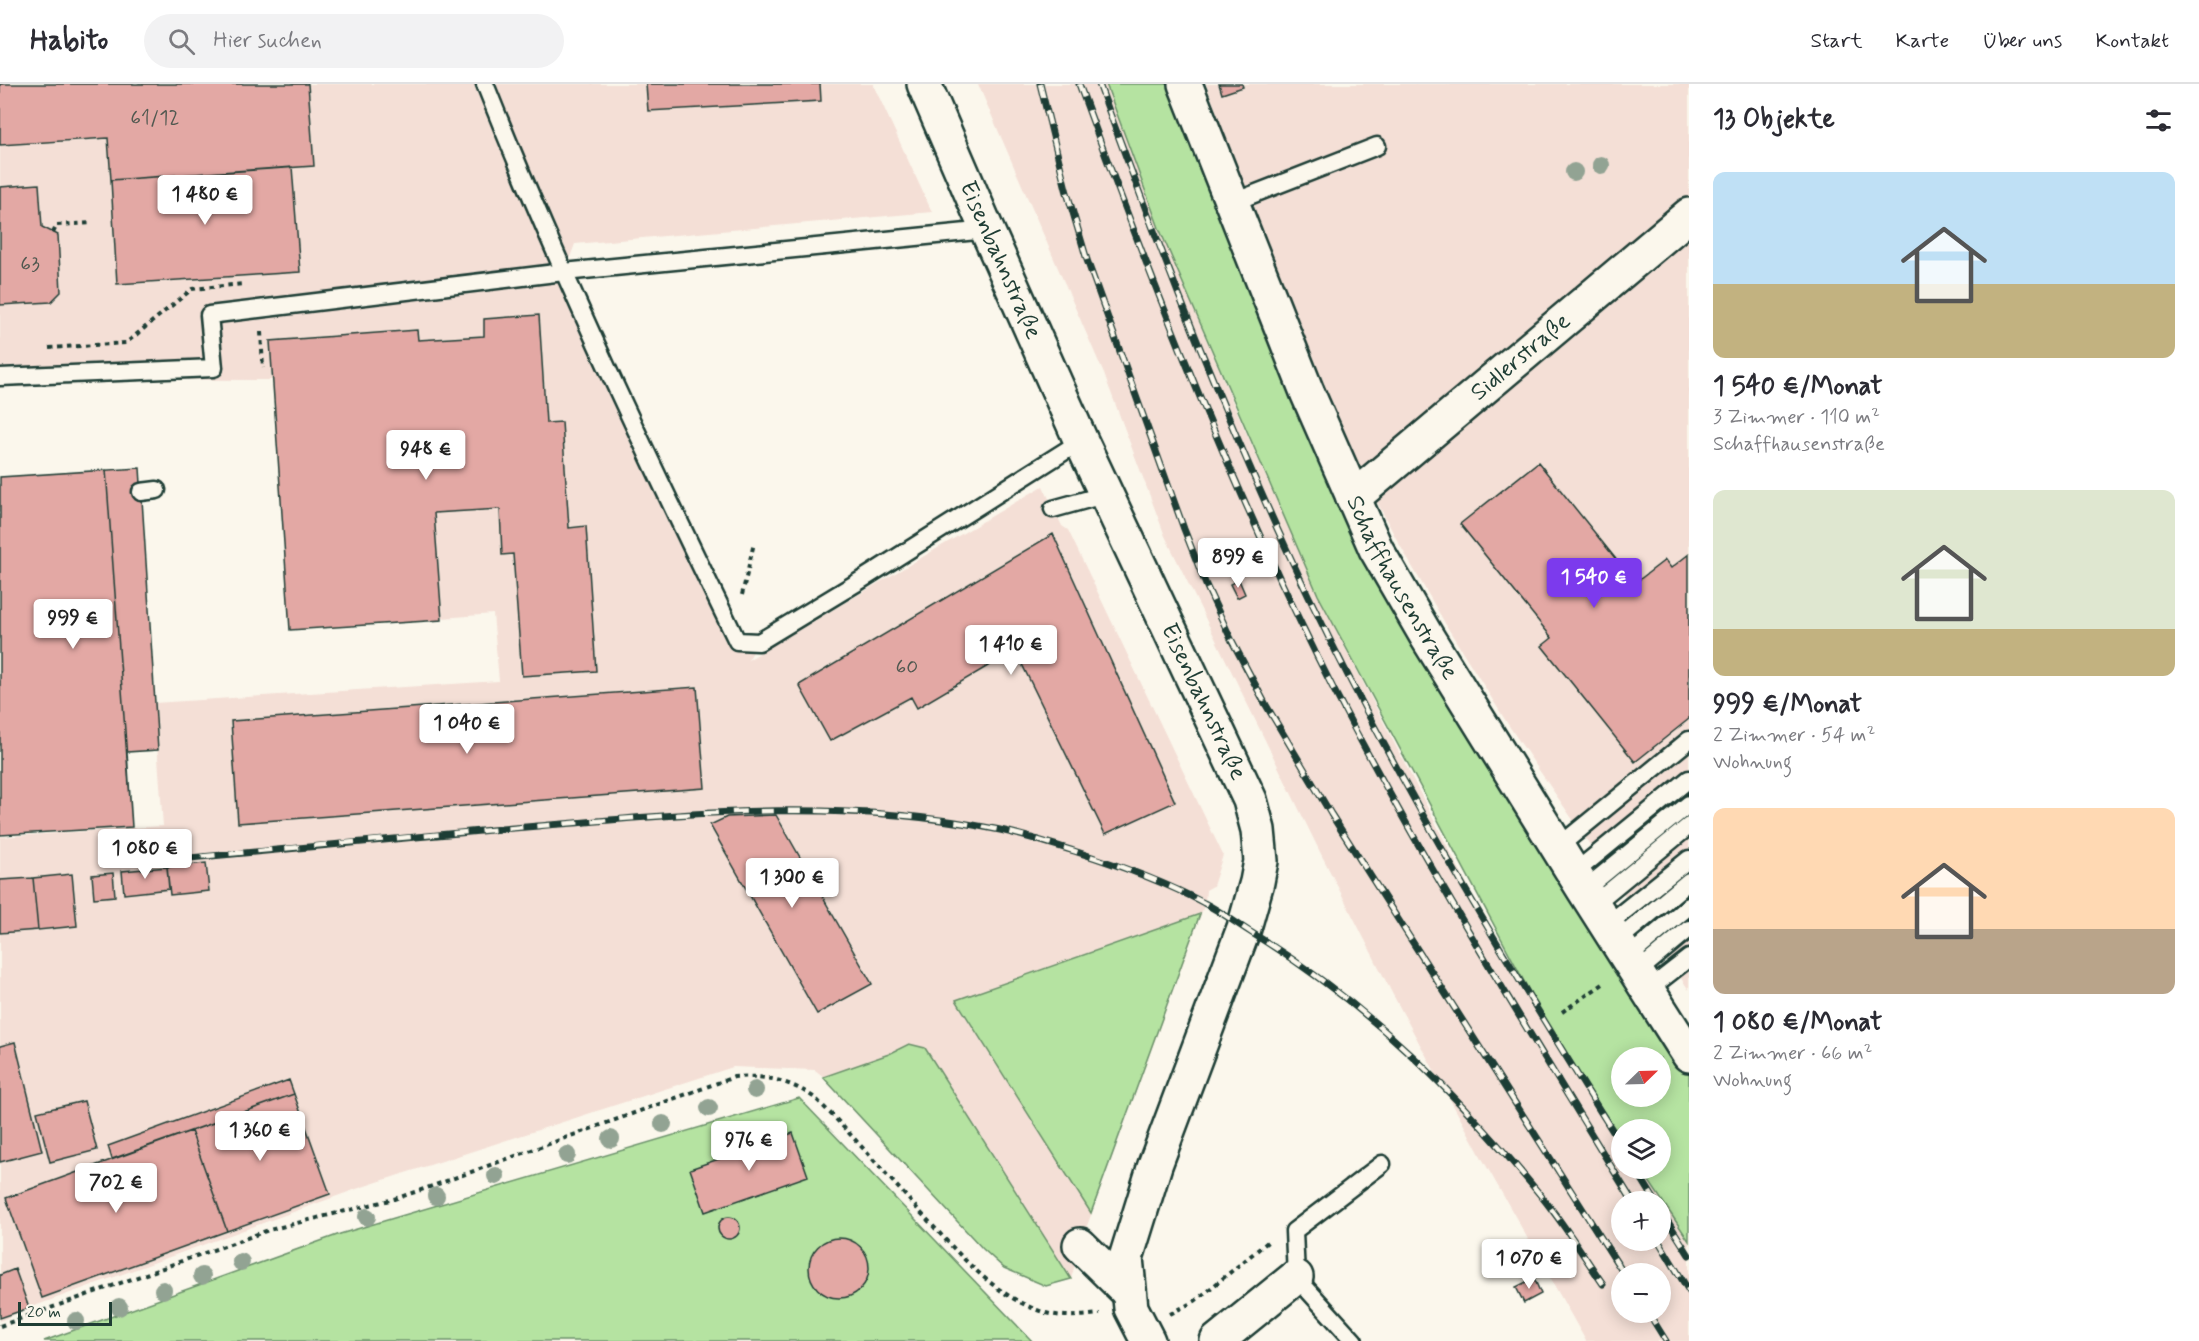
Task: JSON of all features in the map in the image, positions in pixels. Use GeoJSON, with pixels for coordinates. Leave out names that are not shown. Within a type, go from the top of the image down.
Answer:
{"type":"FeatureCollection","features":[{"type":"Feature","properties":{"kind":"street","name":"Eisenbahnstraße"},"geometry":{"type":"LineString","coordinates":[[924,84],[1081,441],[1250,800],[1258,830],[1261,861],[1244,928],[1155,1165],[1134,1225],[1126,1258],[1130,1300],[1148,1341]]}},
{"type":"Feature","properties":{"kind":"street","name":"Schaffhausenstraße"},"geometry":{"type":"LineString","coordinates":[[1185,84],[1307,392],[1382,559],[1605,928],[1689,1055]]}},
{"type":"Feature","properties":{"kind":"street","name":"Sidlerstraße"},"geometry":{"type":"LineString","coordinates":[[1353,498],[1689,215]]}},
{"type":"Feature","properties":{"kind":"street"},"geometry":{"type":"LineString","coordinates":[[1080,1245],[1130,1300]]}},
{"type":"Feature","properties":{"kind":"street"},"geometry":{"type":"LineString","coordinates":[[1217,1341],[1296,1277]]}},
{"type":"Feature","properties":{"kind":"lane"},"geometry":{"type":"LineString","coordinates":[[485,84],[523,180],[564,272],[737,641],[759,642],[1081,441]]}},
{"type":"Feature","properties":{"kind":"lane"},"geometry":{"type":"LineString","coordinates":[[1231,203],[1377,146]]}},
{"type":"Feature","properties":{"kind":"lane"},"geometry":{"type":"LineString","coordinates":[[0,377],[214,368],[209,315],[564,272],[987,230]]}},
{"type":"Feature","properties":{"kind":"lane"},"geometry":{"type":"LineString","coordinates":[[1053,509],[1107,494]]}},
{"type":"Feature","properties":{"kind":"lane"},"geometry":{"type":"LineString","coordinates":[[1605,928],[1689,740]]}},
{"type":"Feature","properties":{"kind":"lane"},"geometry":{"type":"LineString","coordinates":[[1605,928],[1689,779]]}},
{"type":"Feature","properties":{"kind":"lane"},"geometry":{"type":"LineString","coordinates":[[1605,928],[1689,804]]}},
{"type":"Feature","properties":{"kind":"lane"},"geometry":{"type":"LineString","coordinates":[[1605,928],[1689,826]]}},
{"type":"Feature","properties":{"kind":"lane"},"geometry":{"type":"LineString","coordinates":[[1605,928],[1689,859]]}},
{"type":"Feature","properties":{"kind":"lane"},"geometry":{"type":"LineString","coordinates":[[1605,928],[1689,881]]}},
{"type":"Feature","properties":{"kind":"lane"},"geometry":{"type":"LineString","coordinates":[[1605,928],[1689,906]]}},
{"type":"Feature","properties":{"kind":"lane"},"geometry":{"type":"LineString","coordinates":[[1605,928],[1689,929]]}},
{"type":"Feature","properties":{"kind":"lane"},"geometry":{"type":"LineString","coordinates":[[1605,928],[1689,958]]}},
{"type":"Feature","properties":{"kind":"lane"},"geometry":{"type":"LineString","coordinates":[[1354,1341],[1296,1277],[1294,1231],[1382,1164]]}},
{"type":"Feature","properties":{"kind":"path"},"geometry":{"type":"LineString","coordinates":[[53,233],[57,225],[91,223]]}},
{"type":"Feature","properties":{"kind":"path"},"geometry":{"type":"LineString","coordinates":[[47,348],[126,343],[192,289],[260,282],[263,368]]}},
{"type":"Feature","properties":{"kind":"path"},"geometry":{"type":"LineString","coordinates":[[733,632],[754,543]]}},
{"type":"Feature","properties":{"kind":"path"},"geometry":{"type":"LineString","coordinates":[[1562,1012],[1605,928]]}},
{"type":"Feature","properties":{"kind":"path"},"geometry":{"type":"LineString","coordinates":[[0,1326],[269,1230],[394,1200],[726,1080],[755,1076],[797,1085],[815,1098],[958,1253],[1001,1292],[1023,1304],[1048,1313],[1074,1317],[1130,1300]]}},
{"type":"Feature","properties":{"kind":"path"},"geometry":{"type":"LineString","coordinates":[[1173,1314],[1195,1301],[1270,1240]]}},
{"type":"Feature","properties":{"kind":"shaded area"},"geometry":{"type":"Polygon","coordinates":[[[0,84],[873,84],[932,212],[575,244],[564,273],[737,640],[759,642],[748,660],[1043,486],[1062,526],[1068,530],[1223,855],[1213,886],[1206,890],[1205,903],[1080,1245],[1071,1279],[1046,1286],[1004,1268],[983,1249],[829,1081],[815,1070],[733,1067],[362,1187],[29,1308],[0,1321],[0,837],[163,826],[154,703],[499,681],[493,614],[290,630],[272,380],[0,379],[0,84]]]}},
{"type":"Feature","properties":{"kind":"shaded area"},"geometry":{"type":"Polygon","coordinates":[[[978,84],[1106,84],[1159,228],[1318,595],[1471,892],[1537,1004],[1611,1120],[1611,1179],[1649,1179],[1656,1191],[1611,1191],[1611,1251],[1671,1251],[1671,1213],[1689,1241],[1689,1341],[1586,1341],[1483,1160],[1392,993],[1165,536],[1104,374],[978,84]]]}},
{"type":"Feature","properties":{"kind":"shaded area"},"geometry":{"type":"Polygon","coordinates":[[[1206,84],[1689,84],[1689,990],[1509,726],[1398,542],[1339,429],[1294,323],[1206,84]]]}},
{"type":"Feature","properties":{"kind":"green space"},"geometry":{"type":"Polygon","coordinates":[[[1106,84],[1185,84],[1341,474],[1689,1055],[1689,1241],[1671,1214],[1671,1191],[1656,1191],[1648,1179],[1671,1179],[1671,1119],[1611,1119],[1611,1123],[1550,1030],[1318,595],[1159,228],[1106,84]]]}},
{"type":"Feature","properties":{"kind":"green space"},"geometry":{"type":"Polygon","coordinates":[[[1200,914],[1091,1213],[956,1000],[1200,914]]]}},
{"type":"Feature","properties":{"kind":"green space"},"geometry":{"type":"Polygon","coordinates":[[[909,1044],[925,1048],[1071,1279],[1046,1286],[1004,1268],[983,1249],[823,1077],[889,1054],[909,1044]]]}},
{"type":"Feature","properties":{"kind":"green space"},"geometry":{"type":"Polygon","coordinates":[[[799,1098],[1032,1341],[44,1341],[340,1234],[799,1098]]]}},
{"type":"Feature","properties":{"kind":"building"},"geometry":{"type":"Polygon","coordinates":[[[0,84],[308,84],[314,166],[111,180],[108,138],[0,145],[0,84]]]}},
{"type":"Feature","properties":{"kind":"building"},"geometry":{"type":"Polygon","coordinates":[[[646,84],[820,84],[821,101],[648,111],[646,84]]]}},
{"type":"Feature","properties":{"kind":"building"},"geometry":{"type":"Polygon","coordinates":[[[1219,84],[1242,84],[1243,87],[1222,94],[1219,84]]]}},
{"type":"Feature","properties":{"kind":"building"},"geometry":{"type":"Polygon","coordinates":[[[292,167],[300,272],[117,284],[111,180],[292,167]]]}},
{"type":"Feature","properties":{"kind":"building"},"geometry":{"type":"Polygon","coordinates":[[[39,184],[42,227],[58,235],[61,292],[51,302],[0,305],[0,187],[39,184]]]}},
{"type":"Feature","properties":{"kind":"building"},"geometry":{"type":"Polygon","coordinates":[[[539,315],[546,423],[562,422],[569,528],[586,526],[596,671],[522,676],[513,554],[502,555],[500,509],[434,513],[442,620],[290,630],[270,341],[417,330],[418,340],[484,336],[484,319],[539,315]]]}},
{"type":"Feature","properties":{"kind":"building"},"geometry":{"type":"Polygon","coordinates":[[[1538,462],[1635,583],[1665,560],[1671,568],[1689,554],[1689,719],[1635,762],[1542,646],[1552,638],[1460,524],[1538,462]]]}},
{"type":"Feature","properties":{"kind":"building"},"geometry":{"type":"Polygon","coordinates":[[[140,468],[158,750],[127,752],[132,827],[0,835],[0,477],[140,468]]]}},
{"type":"Feature","properties":{"kind":"building"},"geometry":{"type":"Polygon","coordinates":[[[106,470],[132,827],[0,835],[0,477],[106,470]]]}},
{"type":"Feature","properties":{"kind":"building"},"geometry":{"type":"Polygon","coordinates":[[[1053,534],[1175,802],[1105,834],[1015,650],[917,708],[911,697],[830,741],[799,685],[1053,534]]]}},
{"type":"Feature","properties":{"kind":"building"},"geometry":{"type":"Polygon","coordinates":[[[1239,580],[1245,594],[1237,598],[1230,584],[1239,580]]]}},
{"type":"Feature","properties":{"kind":"building"},"geometry":{"type":"Polygon","coordinates":[[[697,687],[705,788],[238,823],[231,721],[697,687]]]}},
{"type":"Feature","properties":{"kind":"building"},"geometry":{"type":"Polygon","coordinates":[[[776,815],[872,984],[817,1014],[710,825],[727,817],[776,815]]]}},
{"type":"Feature","properties":{"kind":"building"},"geometry":{"type":"Polygon","coordinates":[[[206,863],[209,891],[170,895],[167,867],[206,863]]]}},
{"type":"Feature","properties":{"kind":"building"},"geometry":{"type":"Polygon","coordinates":[[[167,867],[169,889],[124,894],[122,871],[167,867]]]}},
{"type":"Feature","properties":{"kind":"building"},"geometry":{"type":"Polygon","coordinates":[[[113,873],[115,896],[94,898],[92,875],[113,873]]]}},
{"type":"Feature","properties":{"kind":"building"},"geometry":{"type":"Polygon","coordinates":[[[72,874],[77,926],[38,930],[33,878],[72,874]]]}},
{"type":"Feature","properties":{"kind":"building"},"geometry":{"type":"Polygon","coordinates":[[[33,878],[38,930],[0,933],[0,880],[33,878]]]}},
{"type":"Feature","properties":{"kind":"building"},"geometry":{"type":"Polygon","coordinates":[[[15,1042],[42,1151],[0,1162],[0,1046],[15,1042]]]}},
{"type":"Feature","properties":{"kind":"building"},"geometry":{"type":"Polygon","coordinates":[[[289,1080],[294,1094],[112,1159],[108,1146],[289,1080]]]}},
{"type":"Feature","properties":{"kind":"building"},"geometry":{"type":"Polygon","coordinates":[[[294,1094],[330,1194],[227,1231],[191,1131],[294,1094]]]}},
{"type":"Feature","properties":{"kind":"building"},"geometry":{"type":"Polygon","coordinates":[[[84,1101],[97,1150],[50,1162],[37,1112],[84,1101]]]}},
{"type":"Feature","properties":{"kind":"building"},"geometry":{"type":"Polygon","coordinates":[[[191,1131],[227,1231],[42,1298],[6,1198],[191,1131]]]}},
{"type":"Feature","properties":{"kind":"building"},"geometry":{"type":"Polygon","coordinates":[[[793,1133],[808,1176],[705,1212],[690,1169],[793,1133]]]}},
{"type":"Feature","properties":{"kind":"building"},"geometry":{"type":"Polygon","coordinates":[[[729,1217],[737,1220],[740,1228],[737,1236],[729,1239],[721,1236],[718,1228],[721,1220],[729,1217]]]}},
{"type":"Feature","properties":{"kind":"building"},"geometry":{"type":"Polygon","coordinates":[[[839,1238],[856,1243],[864,1251],[869,1268],[864,1285],[856,1293],[839,1298],[822,1293],[814,1285],[809,1268],[814,1251],[822,1243],[839,1238]]]}},
{"type":"Feature","properties":{"kind":"building"},"geometry":{"type":"Polygon","coordinates":[[[15,1269],[29,1308],[0,1318],[0,1275],[15,1269]]]}},
{"type":"Feature","properties":{"kind":"building"},"geometry":{"type":"Polygon","coordinates":[[[1534,1278],[1541,1294],[1524,1303],[1516,1287],[1534,1278]]]}},
{"type":"Feature","properties":{"kind":"railway"},"geometry":{"type":"LineString","coordinates":[[1040,84],[1066,189],[1087,260],[1184,529],[1231,639],[1266,705],[1331,814],[1617,1263]]}},
{"type":"Feature","properties":{"kind":"railway"},"geometry":{"type":"LineString","coordinates":[[1079,84],[1198,392],[1298,618],[1405,822],[1517,1013],[1626,1191]]}},
{"type":"Feature","properties":{"kind":"railway"},"geometry":{"type":"LineString","coordinates":[[1099,84],[1224,407],[1309,597],[1418,807],[1498,944],[1611,1128]]}},
{"type":"Feature","properties":{"kind":"railway"},"geometry":{"type":"LineString","coordinates":[[146,862],[596,821],[767,811],[824,811],[938,819],[1015,833],[1091,856],[1188,895],[1228,917],[1335,990],[1409,1053],[1510,1158],[1550,1207],[1603,1284]]}},
{"type":"Feature","properties":{"kind":"railway"},"geometry":{"type":"LineString","coordinates":[[1642,1179],[1649,1191]]}},
{"type":"Feature","properties":{"kind":"railway"},"geometry":{"type":"LineString","coordinates":[[1671,1226],[1689,1255]]}},
{"type":"Feature","properties":{"kind":"railway"},"geometry":{"type":"LineString","coordinates":[[1665,1251],[1689,1291]]}},
{"type":"Feature","properties":{"kind":"railway"},"geometry":{"type":"LineString","coordinates":[[1655,1323],[1666,1341]]}}]}
